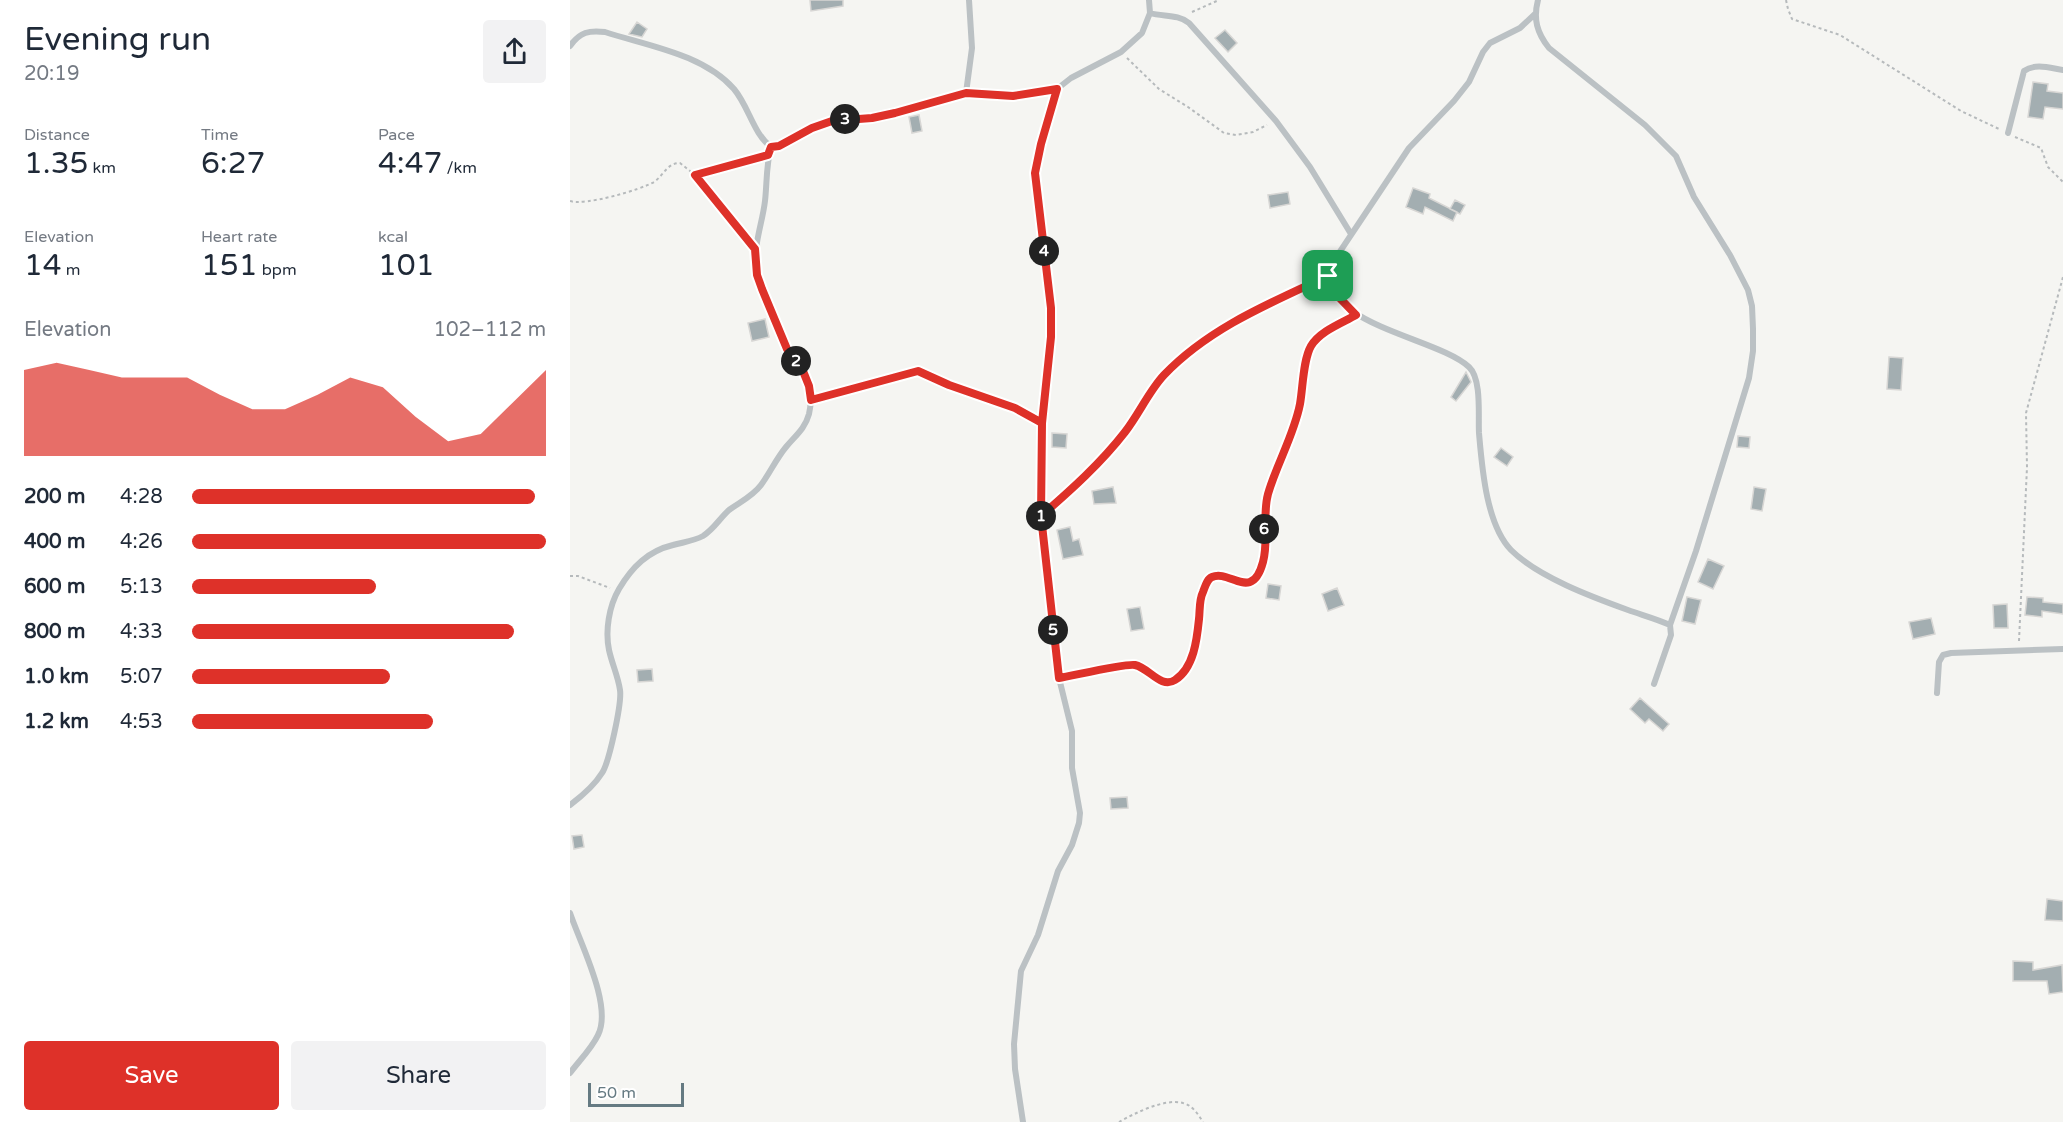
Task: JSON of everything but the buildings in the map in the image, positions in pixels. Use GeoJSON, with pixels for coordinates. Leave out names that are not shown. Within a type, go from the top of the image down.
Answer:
{"type":"FeatureCollection","features":[{"type":"Feature","properties":{"kind":"street"},"geometry":{"type":"LineString","coordinates":[[966,93],[972,48],[969,0]]}},
{"type":"Feature","properties":{"kind":"street"},"geometry":{"type":"LineString","coordinates":[[570,46],[582,33],[592,30],[695,59],[732,87],[743,101],[763,141],[771,147],[779,146],[812,128],[832,121],[884,116],[966,93],[1013,96],[1057,89],[1071,78],[1121,52],[1142,33],[1150,13],[1149,0]]}},
{"type":"Feature","properties":{"kind":"street"},"geometry":{"type":"LineString","coordinates":[[1538,0],[1535,14],[1541,38],[1549,48],[1646,125],[1676,156],[1694,197],[1742,276],[1752,306],[1753,351],[1749,378],[1696,551],[1670,625],[1671,635],[1654,684]]}},
{"type":"Feature","properties":{"kind":"street"},"geometry":{"type":"LineString","coordinates":[[1150,13],[1181,17],[1189,23],[1276,121],[1310,167],[1351,234]]}},
{"type":"Feature","properties":{"kind":"street"},"geometry":{"type":"LineString","coordinates":[[1535,14],[1520,28],[1490,43],[1469,82],[1409,148],[1331,265],[1328,276],[1331,289],[1356,315],[1429,345],[1470,368],[1477,379],[1479,434],[1490,506],[1502,538],[1511,550],[1544,573],[1569,586],[1670,625]]}},
{"type":"Feature","properties":{"kind":"street"},"geometry":{"type":"LineString","coordinates":[[2008,133],[2024,71],[2031,67],[2063,70]]}},
{"type":"Feature","properties":{"kind":"street"},"geometry":{"type":"LineString","coordinates":[[1023,1122],[1015,1069],[1014,1044],[1021,971],[1038,935],[1058,871],[1072,845],[1080,813],[1072,768],[1072,731],[1059,678],[1041,516],[1042,423],[1051,337],[1051,308],[1035,173],[1057,89]]}},
{"type":"Feature","properties":{"kind":"street"},"geometry":{"type":"LineString","coordinates":[[570,805],[593,786],[604,771],[619,709],[620,691],[608,647],[612,607],[618,591],[637,564],[648,555],[662,548],[692,541],[705,535],[729,511],[753,494],[761,486],[785,447],[805,426],[811,400],[809,386],[803,371],[787,349],[762,289],[756,268],[755,249],[765,206],[768,155],[771,147]]}},
{"type":"Feature","properties":{"kind":"street"},"geometry":{"type":"LineString","coordinates":[[1937,693],[1939,662],[1943,655],[2018,649],[2063,649]]}},
{"type":"Feature","properties":{"kind":"street"},"geometry":{"type":"LineString","coordinates":[[570,913],[600,994],[603,1017],[599,1035],[570,1073]]}},
{"type":"Feature","properties":{"kind":"path"},"geometry":{"type":"LineString","coordinates":[[1181,17],[1219,0]]}},
{"type":"Feature","properties":{"kind":"path"},"geometry":{"type":"LineString","coordinates":[[1786,0],[1792,19],[1840,35],[1961,111],[2041,147],[2048,167],[2063,182]]}},
{"type":"Feature","properties":{"kind":"path"},"geometry":{"type":"LineString","coordinates":[[1121,52],[1159,89],[1224,133],[1236,135],[1253,132],[1276,121]]}},
{"type":"Feature","properties":{"kind":"path"},"geometry":{"type":"LineString","coordinates":[[695,175],[768,155]]}},
{"type":"Feature","properties":{"kind":"path"},"geometry":{"type":"LineString","coordinates":[[570,201],[582,202],[642,187],[654,182],[669,165],[680,163],[695,175],[755,249]]}},
{"type":"Feature","properties":{"kind":"path"},"geometry":{"type":"LineString","coordinates":[[1041,516],[1105,456],[1136,418],[1162,377],[1199,344],[1264,306],[1328,276]]}},
{"type":"Feature","properties":{"kind":"path"},"geometry":{"type":"LineString","coordinates":[[2018,649],[2027,467],[2026,413],[2063,277]]}},
{"type":"Feature","properties":{"kind":"path"},"geometry":{"type":"LineString","coordinates":[[1059,678],[1134,664],[1162,682],[1168,683],[1175,680],[1185,670],[1194,653],[1201,596],[1208,580],[1218,576],[1244,583],[1251,582],[1263,562],[1264,519],[1268,495],[1297,415],[1311,345],[1332,328],[1356,315]]}},
{"type":"Feature","properties":{"kind":"path"},"geometry":{"type":"LineString","coordinates":[[811,400],[918,371],[949,385],[1015,408],[1042,423]]}},
{"type":"Feature","properties":{"kind":"path"},"geometry":{"type":"LineString","coordinates":[[570,576],[578,576],[618,591]]}},
{"type":"Feature","properties":{"kind":"path"},"geometry":{"type":"LineString","coordinates":[[1119,1122],[1150,1108],[1182,1102],[1190,1106],[1203,1122]]}},
{"type":"Feature","properties":{"kind":"route"},"geometry":{"type":"LineString","coordinates":[[1328,276],[1264,306],[1199,344],[1162,377],[1136,418],[1105,456],[1041,516],[1042,423],[1015,408],[949,385],[918,371],[811,400],[803,371],[787,349],[762,289],[757,275],[755,249],[695,175],[768,155],[771,147],[779,146],[812,128],[832,121],[872,118],[966,93],[1013,96],[1057,89],[1035,173],[1051,308],[1051,337],[1042,423],[1042,470],[1041,516],[1059,678],[1134,664],[1162,682],[1168,683],[1175,680],[1185,670],[1194,653],[1201,596],[1208,580],[1218,576],[1244,583],[1251,582],[1256,576],[1263,562],[1264,519],[1268,495],[1300,405],[1311,345],[1332,328],[1356,315],[1331,289],[1328,276]]}}]}
